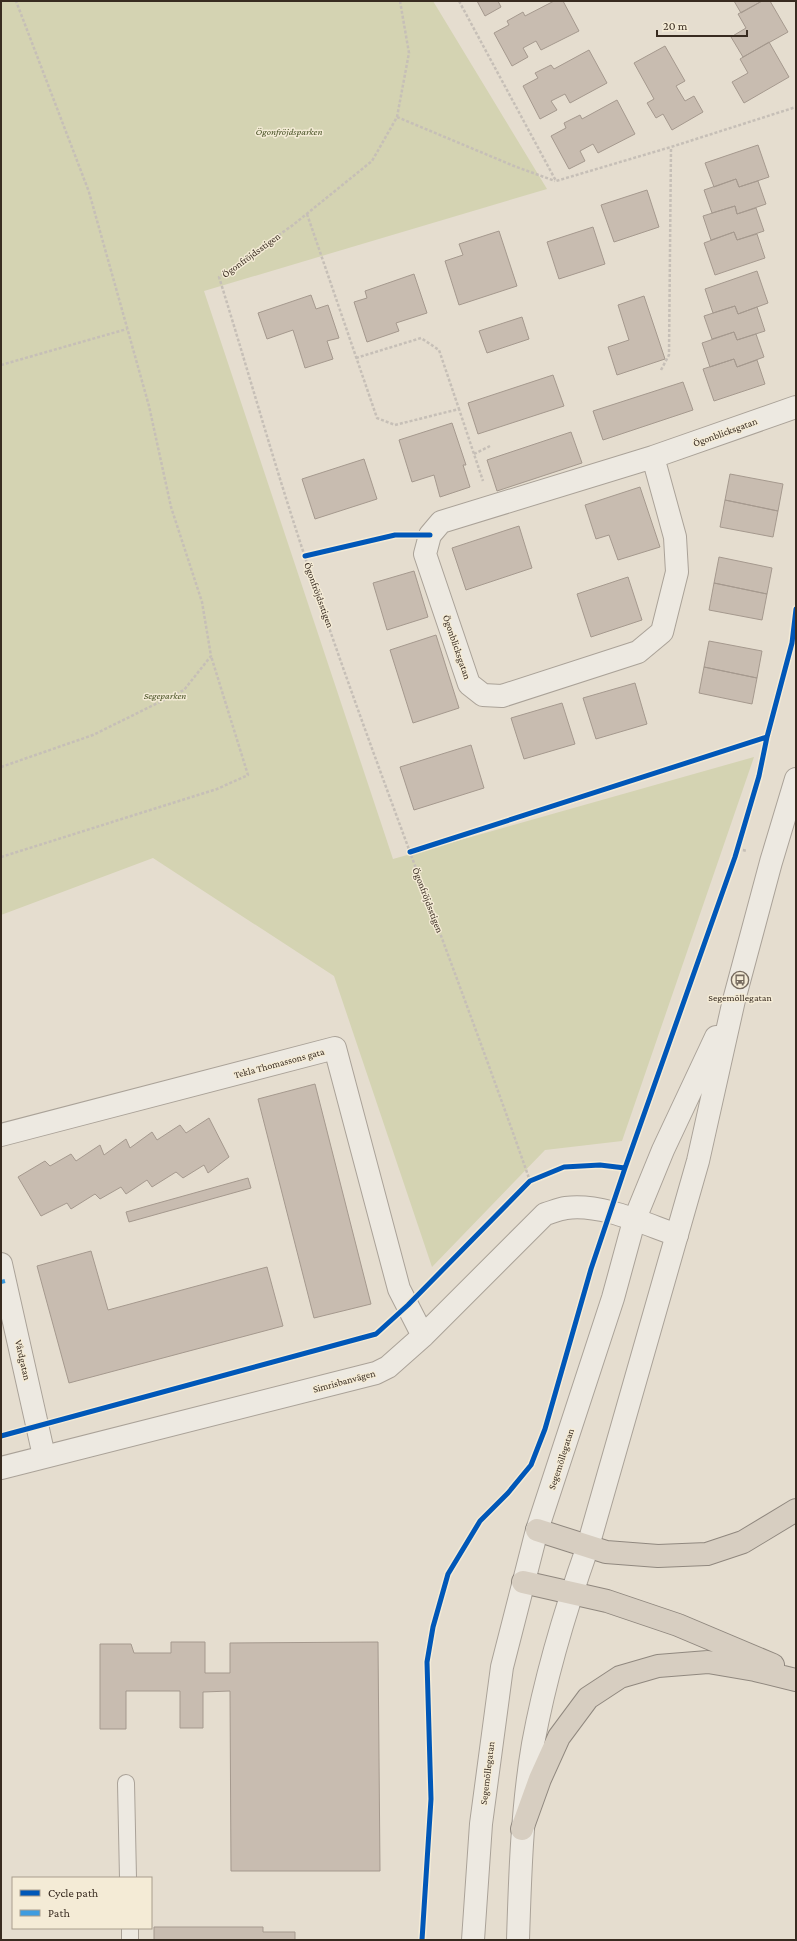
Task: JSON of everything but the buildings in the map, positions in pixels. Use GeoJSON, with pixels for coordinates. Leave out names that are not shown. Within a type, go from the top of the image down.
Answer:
{"type":"FeatureCollection","features":[{"type":"Feature","properties":{"kind":"highway"},"geometry":{"type":"LineString","coordinates":[[537,1530],[606,1552],[658,1556],[707,1554],[743,1542],[796,1510]]}},
{"type":"Feature","properties":{"kind":"highway"},"geometry":{"type":"LineString","coordinates":[[523,1582],[607,1601],[678,1625],[753,1656],[796,1676]]}},
{"type":"Feature","properties":{"kind":"highway"},"geometry":{"type":"LineString","coordinates":[[522,1829],[540,1779],[559,1737],[588,1698],[620,1677],[658,1666],[708,1662],[755,1670],[796,1680]]}},
{"type":"Feature","properties":{"kind":"street","name":"Ögonblicksgatan"},"geometry":{"type":"LineString","coordinates":[[653,457],[675,537],[677,572],[662,632],[638,652],[502,696],[482,695],[469,684],[425,554],[430,535],[441,522],[653,457],[796,407]]}},
{"type":"Feature","properties":{"kind":"street","name":"Segemöllegatan"},"geometry":{"type":"LineString","coordinates":[[518,1940],[522,1829],[533,1744],[572,1593],[588,1546],[698,1161],[734,1000],[771,862],[796,779]]}},
{"type":"Feature","properties":{"kind":"street","name":"Segemöllegatan"},"geometry":{"type":"LineString","coordinates":[[474,1940],[481,1824],[491,1738],[502,1667],[537,1530],[613,1298],[634,1221],[663,1150],[734,1000]]}},
{"type":"Feature","properties":{"kind":"street","name":"Tekla Thomassons gata"},"geometry":{"type":"LineString","coordinates":[[1,1135],[335,1048],[399,1289],[423,1336]]}},
{"type":"Feature","properties":{"kind":"street","name":"Simrisbanvägen"},"geometry":{"type":"LineString","coordinates":[[1,1468],[376,1373],[388,1367],[423,1336],[546,1214],[566,1208],[584,1208],[611,1213],[677,1235]]}},
{"type":"Feature","properties":{"kind":"street","name":"Vårdgatan"},"geometry":{"type":"LineString","coordinates":[[1,1264],[44,1456]]}},
{"type":"Feature","properties":{"kind":"lane"},"geometry":{"type":"LineString","coordinates":[[126,1783],[128,1877]]}},
{"type":"Feature","properties":{"kind":"lane"},"geometry":{"type":"LineString","coordinates":[[130,1929],[130,1940]]}},
{"type":"Feature","properties":{"kind":"path"},"geometry":{"type":"LineString","coordinates":[[1,857],[217,789],[248,775],[211,656],[202,602],[171,507],[149,406],[89,192],[16,1]]}},
{"type":"Feature","properties":{"kind":"path"},"geometry":{"type":"LineString","coordinates":[[459,1],[556,181]]}},
{"type":"Feature","properties":{"kind":"path"},"geometry":{"type":"LineString","coordinates":[[397,117],[514,166],[556,181],[671,147],[796,107]]}},
{"type":"Feature","properties":{"kind":"path"},"geometry":{"type":"LineString","coordinates":[[661,370],[669,355],[671,147]]}},
{"type":"Feature","properties":{"kind":"path"},"geometry":{"type":"LineString","coordinates":[[307,214],[377,418],[395,425],[459,409]]}},
{"type":"Feature","properties":{"kind":"path"},"geometry":{"type":"LineString","coordinates":[[1,365],[127,329]]}},
{"type":"Feature","properties":{"kind":"path"},"geometry":{"type":"LineString","coordinates":[[356,358],[421,338],[439,350],[492,506]]}},
{"type":"Feature","properties":{"kind":"path"},"geometry":{"type":"LineString","coordinates":[[474,454],[490,446]]}},
{"type":"Feature","properties":{"kind":"path"},"geometry":{"type":"LineString","coordinates":[[305,556],[312,554]]}},
{"type":"Feature","properties":{"kind":"path"},"geometry":{"type":"LineString","coordinates":[[1,767],[93,735],[184,690],[211,656]]}},
{"type":"Feature","properties":{"kind":"path"},"geometry":{"type":"LineString","coordinates":[[410,852],[418,849]]}},
{"type":"Feature","properties":{"kind":"path"},"geometry":{"type":"LineString","coordinates":[[526,1185],[530,1181],[537,1178]]}},
{"type":"Feature","properties":{"kind":"path"},"geometry":{"type":"LineString","coordinates":[[530,1181],[546,1214]]}},
{"type":"Feature","properties":{"kind":"green space","name":"Segeparken"},"geometry":{"type":"Polygon","coordinates":[[[1,1],[433,1],[547,189],[204,291],[393,859],[754,757],[622,1141],[545,1150],[432,1267],[334,976],[153,858],[1,915],[1,1]]]}},
{"type":"Feature","properties":{"kind":"marked path"},"geometry":{"type":"LineString","coordinates":[[1,1282],[5,1281]]}},
{"type":"Feature","properties":{"kind":"cycle path","name":"Ögonfröjdsstigen"},"geometry":{"type":"LineString","coordinates":[[305,556],[395,535],[430,535]]}},
{"type":"Feature","properties":{"kind":"cycle path"},"geometry":{"type":"LineString","coordinates":[[422,1940],[431,1799],[427,1662],[433,1627],[448,1574],[480,1521],[508,1493],[531,1465],[545,1429],[591,1269],[625,1168],[735,857],[759,776],[767,737],[792,643],[796,609]]}},
{"type":"Feature","properties":{"kind":"cycle path"},"geometry":{"type":"LineString","coordinates":[[410,852],[767,737]]}},
{"type":"Feature","properties":{"kind":"cycle path"},"geometry":{"type":"LineString","coordinates":[[1,1436],[376,1334],[408,1305],[530,1181],[564,1167],[600,1165],[625,1168]]}},
{"type":"Feature","properties":{"kind":"place","name":"Segemöllegatan"},"geometry":{"type":"Point","coordinates":[740,980]}},
{"type":"Feature","properties":{"kind":"park label","name":"Ögonfröjdsparken"},"geometry":{"type":"Point","coordinates":[289,131]}}]}
